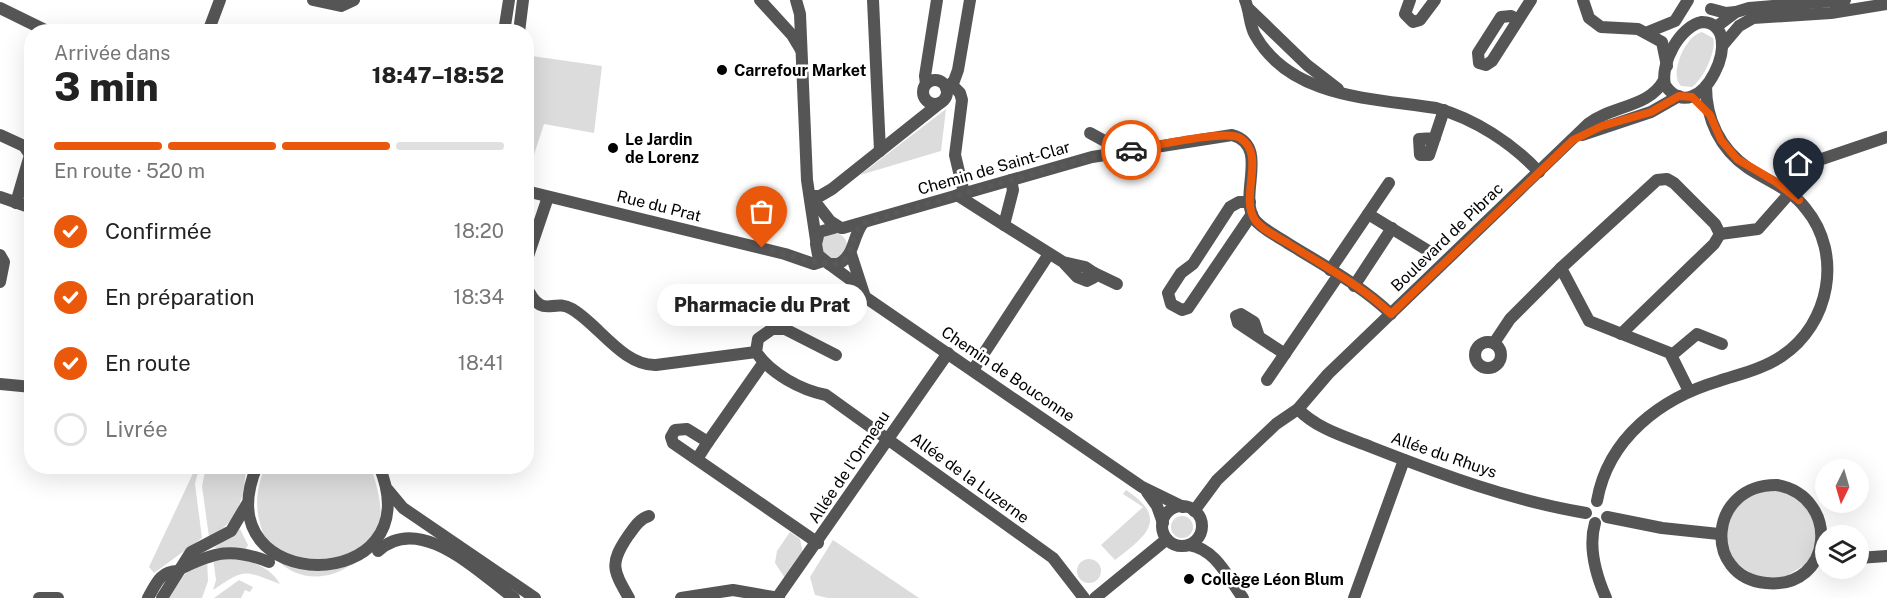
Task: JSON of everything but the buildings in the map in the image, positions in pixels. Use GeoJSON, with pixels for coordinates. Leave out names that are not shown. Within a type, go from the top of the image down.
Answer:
{"type":"FeatureCollection","features":[{"type":"Feature","properties":{"kind":"street"},"geometry":{"type":"LineString","coordinates":[[211,24],[220,0]]}},
{"type":"Feature","properties":{"kind":"street"},"geometry":{"type":"LineString","coordinates":[[313,0],[338,6],[347,5],[354,0]]}},
{"type":"Feature","properties":{"kind":"street"},"geometry":{"type":"LineString","coordinates":[[505,24],[509,0]]}},
{"type":"Feature","properties":{"kind":"street"},"geometry":{"type":"LineString","coordinates":[[520,24],[523,0]]}},
{"type":"Feature","properties":{"kind":"street"},"geometry":{"type":"LineString","coordinates":[[760,0],[792,35],[801,51]]}},
{"type":"Feature","properties":{"kind":"street"},"geometry":{"type":"LineString","coordinates":[[796,0],[800,14],[810,196],[818,255],[826,262],[838,264],[852,250],[863,223]]}},
{"type":"Feature","properties":{"kind":"street"},"geometry":{"type":"LineString","coordinates":[[873,0],[880,151]]}},
{"type":"Feature","properties":{"kind":"street"},"geometry":{"type":"LineString","coordinates":[[918,122],[924,98],[925,75],[937,0]]}},
{"type":"Feature","properties":{"kind":"street"},"geometry":{"type":"LineString","coordinates":[[810,196],[827,193],[947,97],[949,86],[958,70],[970,0]]}},
{"type":"Feature","properties":{"kind":"street"},"geometry":{"type":"LineString","coordinates":[[1410,0],[1405,14],[1413,22],[1420,20],[1435,0]]}},
{"type":"Feature","properties":{"kind":"street"},"geometry":{"type":"LineString","coordinates":[[1518,20],[1531,0]]}},
{"type":"Feature","properties":{"kind":"street"},"geometry":{"type":"LineString","coordinates":[[1583,0],[1589,18],[1601,27],[1628,28],[1648,32],[1662,42],[1667,66]]}},
{"type":"Feature","properties":{"kind":"street"},"geometry":{"type":"LineString","coordinates":[[1648,32],[1676,21],[1688,0]]}},
{"type":"Feature","properties":{"kind":"street"},"geometry":{"type":"LineString","coordinates":[[1711,4],[1726,14],[1774,3],[1845,0]]}},
{"type":"Feature","properties":{"kind":"street"},"geometry":{"type":"LineString","coordinates":[[1711,4],[1714,25]]}},
{"type":"Feature","properties":{"kind":"street"},"geometry":{"type":"LineString","coordinates":[[1692,97],[1706,86],[1723,45],[1740,26],[1753,18],[1831,13],[1887,4]]}},
{"type":"Feature","properties":{"kind":"street"},"geometry":{"type":"LineString","coordinates":[[1247,5],[1317,74],[1350,95],[1444,110],[1505,141],[1539,172]]}},
{"type":"Feature","properties":{"kind":"street"},"geometry":{"type":"LineString","coordinates":[[0,8],[33,24]]}},
{"type":"Feature","properties":{"kind":"street"},"geometry":{"type":"LineString","coordinates":[[1714,25],[1736,12]]}},
{"type":"Feature","properties":{"kind":"street"},"geometry":{"type":"LineString","coordinates":[[1710,115],[1692,97],[1679,96],[1668,90],[1664,80],[1667,66],[1686,28],[1702,22],[1714,25],[1720,31],[1723,45]]}},
{"type":"Feature","properties":{"kind":"street","name":"Boulevard de Pibrac"},"geometry":{"type":"LineString","coordinates":[[1189,509],[1276,424],[1298,409],[1328,374],[1598,116],[1653,96],[1664,80]]}},
{"type":"Feature","properties":{"kind":"street"},"geometry":{"type":"LineString","coordinates":[[926,84],[940,81],[960,93],[963,100],[955,155],[961,194],[1063,262],[1084,280],[1092,279],[1094,273],[1117,284]]}},
{"type":"Feature","properties":{"kind":"street"},"geometry":{"type":"LineString","coordinates":[[1706,86],[1710,115],[1721,140],[1737,159],[1790,191],[1814,219],[1827,255],[1827,282],[1818,314],[1800,341],[1775,360],[1689,391],[1658,408],[1627,438],[1607,470],[1597,501],[1588,507],[1586,513],[1588,517],[1601,520],[1719,534]]}},
{"type":"Feature","properties":{"kind":"street","name":"Boulevard de Pibrac"},"geometry":{"type":"LineString","coordinates":[[1573,140],[1602,126],[1651,112],[1679,96]]}},
{"type":"Feature","properties":{"kind":"street"},"geometry":{"type":"LineString","coordinates":[[924,98],[931,104],[940,104]]}},
{"type":"Feature","properties":{"kind":"street"},"geometry":{"type":"LineString","coordinates":[[1435,138],[1444,110]]}},
{"type":"Feature","properties":{"kind":"street"},"geometry":{"type":"LineString","coordinates":[[1090,133],[1112,145],[1114,153]]}},
{"type":"Feature","properties":{"kind":"street"},"geometry":{"type":"LineString","coordinates":[[0,135],[24,147]]}},
{"type":"Feature","properties":{"kind":"street","name":"Chemin de Saint-Clar"},"geometry":{"type":"LineString","coordinates":[[840,227],[863,223],[1114,153],[1223,135],[1236,136],[1245,141],[1251,154],[1251,208]]}},
{"type":"Feature","properties":{"kind":"street"},"geometry":{"type":"LineString","coordinates":[[1720,234],[1757,230],[1819,160],[1887,137]]}},
{"type":"Feature","properties":{"kind":"street"},"geometry":{"type":"LineString","coordinates":[[16,203],[24,176]]}},
{"type":"Feature","properties":{"kind":"street"},"geometry":{"type":"LineString","coordinates":[[1494,343],[1510,319],[1561,268],[1659,179],[1674,183],[1714,224],[1720,234]]}},
{"type":"Feature","properties":{"kind":"street"},"geometry":{"type":"LineString","coordinates":[[1005,225],[1012,194],[1011,180]]}},
{"type":"Feature","properties":{"kind":"street"},"geometry":{"type":"LineString","coordinates":[[1267,380],[1389,183]]}},
{"type":"Feature","properties":{"kind":"street","name":"Rue du Prat"},"geometry":{"type":"LineString","coordinates":[[534,193],[784,254],[814,264],[826,262]]}},
{"type":"Feature","properties":{"kind":"street"},"geometry":{"type":"LineString","coordinates":[[0,196],[24,206]]}},
{"type":"Feature","properties":{"kind":"street"},"geometry":{"type":"LineString","coordinates":[[810,196],[850,235],[859,286]]}},
{"type":"Feature","properties":{"kind":"street"},"geometry":{"type":"LineString","coordinates":[[534,238],[548,197]]}},
{"type":"Feature","properties":{"kind":"street"},"geometry":{"type":"LineString","coordinates":[[1251,208],[1187,309],[1182,310],[1171,304],[1168,293],[1181,273],[1189,268],[1230,207],[1239,202],[1251,208],[1259,225],[1354,286],[1391,314]]}},
{"type":"Feature","properties":{"kind":"street"},"geometry":{"type":"LineString","coordinates":[[1368,214],[1432,253]]}},
{"type":"Feature","properties":{"kind":"street"},"geometry":{"type":"LineString","coordinates":[[816,242],[819,232],[840,227]]}},
{"type":"Feature","properties":{"kind":"street"},"geometry":{"type":"LineString","coordinates":[[1354,286],[1392,228]]}},
{"type":"Feature","properties":{"kind":"street"},"geometry":{"type":"LineString","coordinates":[[1621,334],[1714,244],[1720,234]]}},
{"type":"Feature","properties":{"kind":"street"},"geometry":{"type":"LineString","coordinates":[[784,254],[816,242]]}},
{"type":"Feature","properties":{"kind":"street"},"geometry":{"type":"LineString","coordinates":[[973,370],[1049,254]]}},
{"type":"Feature","properties":{"kind":"street"},"geometry":{"type":"LineString","coordinates":[[0,255],[4,262],[0,282]]}},
{"type":"Feature","properties":{"kind":"street","name":"Chemin de Bouconne"},"geometry":{"type":"LineString","coordinates":[[826,262],[859,286],[865,297],[1142,487],[1189,509]]}},
{"type":"Feature","properties":{"kind":"street"},"geometry":{"type":"LineString","coordinates":[[1189,268],[1206,280]]}},
{"type":"Feature","properties":{"kind":"street"},"geometry":{"type":"LineString","coordinates":[[1561,268],[1587,319],[1597,326],[1672,355],[1689,391]]}},
{"type":"Feature","properties":{"kind":"street"},"geometry":{"type":"LineString","coordinates":[[534,300],[544,307],[571,308],[636,361],[644,364],[760,357]]}},
{"type":"Feature","properties":{"kind":"street"},"geometry":{"type":"LineString","coordinates":[[697,459],[760,357],[758,339],[776,328],[785,330],[836,355]]}},
{"type":"Feature","properties":{"kind":"street"},"geometry":{"type":"LineString","coordinates":[[1672,355],[1697,334],[1722,344]]}},
{"type":"Feature","properties":{"kind":"street"},"geometry":{"type":"LineString","coordinates":[[1259,337],[1285,354]]}},
{"type":"Feature","properties":{"kind":"street","name":"Allée de l'Ormeau"},"geometry":{"type":"LineString","coordinates":[[777,598],[818,543],[948,353]]}},
{"type":"Feature","properties":{"kind":"street","name":"Allée de la Luzerne"},"geometry":{"type":"LineString","coordinates":[[760,357],[808,392],[826,395],[1053,558],[1084,598]]}},
{"type":"Feature","properties":{"kind":"street"},"geometry":{"type":"LineString","coordinates":[[0,384],[24,386]]}},
{"type":"Feature","properties":{"kind":"street","name":"Allée du Rhuys"},"geometry":{"type":"LineString","coordinates":[[1298,409],[1330,430],[1404,460],[1497,490],[1586,513]]}},
{"type":"Feature","properties":{"kind":"street"},"geometry":{"type":"LineString","coordinates":[[708,442],[687,429],[677,428],[674,432],[673,442],[818,543]]}},
{"type":"Feature","properties":{"kind":"street"},"geometry":{"type":"LineString","coordinates":[[1354,598],[1404,460]]}},
{"type":"Feature","properties":{"kind":"street"},"geometry":{"type":"LineString","coordinates":[[251,474],[252,483]]}},
{"type":"Feature","properties":{"kind":"street"},"geometry":{"type":"LineString","coordinates":[[162,598],[191,552],[231,531],[243,514],[255,474]]}},
{"type":"Feature","properties":{"kind":"street"},"geometry":{"type":"LineString","coordinates":[[373,556],[381,543],[387,525],[388,503],[381,474]]}},
{"type":"Feature","properties":{"kind":"street"},"geometry":{"type":"LineString","coordinates":[[384,483],[390,495],[403,508],[535,598]]}},
{"type":"Feature","properties":{"kind":"street"},"geometry":{"type":"LineString","coordinates":[[1815,563],[1794,578],[1777,584],[1758,582],[1743,575],[1732,565],[1719,534],[1733,504],[1746,493],[1761,486],[1786,487],[1807,500],[1817,515],[1820,525]]}},
{"type":"Feature","properties":{"kind":"street","name":"Chemin de Bouconne"},"geometry":{"type":"LineString","coordinates":[[1142,487],[1156,506],[1163,523]]}},
{"type":"Feature","properties":{"kind":"street"},"geometry":{"type":"LineString","coordinates":[[249,497],[249,519],[253,536],[260,550],[281,571]]}},
{"type":"Feature","properties":{"kind":"street"},"geometry":{"type":"LineString","coordinates":[[1597,501],[1606,506],[1592,539],[1594,557],[1606,598]]}},
{"type":"Feature","properties":{"kind":"street"},"geometry":{"type":"LineString","coordinates":[[1190,545],[1198,537],[1202,526],[1189,509],[1170,511],[1163,523],[1167,539],[1177,546],[1190,545],[1205,549],[1243,598]]}},
{"type":"Feature","properties":{"kind":"street"},"geometry":{"type":"LineString","coordinates":[[629,598],[616,573],[615,559],[639,522],[649,516]]}},
{"type":"Feature","properties":{"kind":"street"},"geometry":{"type":"LineString","coordinates":[[355,571],[384,546],[413,537],[426,539],[450,552],[514,598]]}},
{"type":"Feature","properties":{"kind":"street"},"geometry":{"type":"LineString","coordinates":[[1095,598],[1167,539]]}},
{"type":"Feature","properties":{"kind":"street"},"geometry":{"type":"LineString","coordinates":[[148,598],[161,576],[167,572],[178,571],[200,558],[225,552],[244,554],[270,562]]}},
{"type":"Feature","properties":{"kind":"street"},"geometry":{"type":"LineString","coordinates":[[1869,557],[1887,556]]}},
{"type":"Feature","properties":{"kind":"street"},"geometry":{"type":"LineString","coordinates":[[681,598],[733,590],[777,598]]}},
{"type":"Feature","properties":{"kind":"street"},"geometry":{"type":"LineString","coordinates":[[39,598],[58,598]]}},
{"type":"Feature","properties":{"kind":"shaded area"},"geometry":{"type":"Polygon","coordinates":[[[1702,32],[1713,38],[1711,57],[1705,71],[1692,87],[1681,86],[1677,73],[1681,56],[1690,40],[1702,32]]]}},
{"type":"Feature","properties":{"kind":"shaded area"},"geometry":{"type":"Polygon","coordinates":[[[534,56],[602,66],[594,133],[544,124],[534,155],[534,56]]]}},
{"type":"Feature","properties":{"kind":"shaded area"},"geometry":{"type":"Polygon","coordinates":[[[946,109],[941,151],[860,175],[946,109]]]}},
{"type":"Feature","properties":{"kind":"shaded area"},"geometry":{"type":"Polygon","coordinates":[[[834,233],[843,237],[847,246],[843,255],[834,259],[825,255],[821,246],[825,237],[834,233]]]}},
{"type":"Feature","properties":{"kind":"shaded area"},"geometry":{"type":"Polygon","coordinates":[[[193,474],[197,474],[195,484],[202,538],[154,573],[149,567],[193,474]]]}},
{"type":"Feature","properties":{"kind":"shaded area"},"geometry":{"type":"Polygon","coordinates":[[[205,474],[245,474],[244,489],[238,508],[227,524],[209,537],[202,486],[205,474]]]}},
{"type":"Feature","properties":{"kind":"shaded area"},"geometry":{"type":"Polygon","coordinates":[[[263,474],[373,474],[381,511],[379,525],[372,541],[350,566],[335,573],[320,576],[304,575],[289,569],[270,551],[259,519],[257,502],[263,474]]]}},
{"type":"Feature","properties":{"kind":"shaded area"},"geometry":{"type":"Polygon","coordinates":[[[1770,488],[1799,498],[1817,524],[1815,525],[1814,559],[1782,579],[1755,576],[1733,561],[1723,531],[1736,508],[1752,495],[1770,488]]]}},
{"type":"Feature","properties":{"kind":"shaded area"},"geometry":{"type":"Polygon","coordinates":[[[1126,490],[1147,510],[1150,519],[1149,527],[1136,543],[1115,560],[1101,545],[1143,507],[1123,494],[1126,490]]]}},
{"type":"Feature","properties":{"kind":"shaded area"},"geometry":{"type":"Polygon","coordinates":[[[1182,516],[1190,519],[1193,527],[1190,535],[1182,538],[1174,535],[1171,527],[1174,519],[1182,516]]]}},
{"type":"Feature","properties":{"kind":"shaded area"},"geometry":{"type":"Polygon","coordinates":[[[240,529],[248,545],[246,549],[214,548],[240,529]]]}},
{"type":"Feature","properties":{"kind":"shaded area"},"geometry":{"type":"Polygon","coordinates":[[[790,532],[800,539],[803,553],[785,578],[775,563],[777,551],[790,532]]]}},
{"type":"Feature","properties":{"kind":"shaded area"},"geometry":{"type":"Polygon","coordinates":[[[833,540],[919,598],[828,598],[815,595],[810,577],[833,540]]]}},
{"type":"Feature","properties":{"kind":"shaded area"},"geometry":{"type":"Polygon","coordinates":[[[223,556],[248,561],[262,567],[269,571],[280,584],[246,574],[233,578],[213,590],[216,580],[213,558],[223,556]]]}},
{"type":"Feature","properties":{"kind":"shaded area"},"geometry":{"type":"Polygon","coordinates":[[[207,559],[208,581],[202,598],[169,598],[187,571],[207,559]]]}},
{"type":"Feature","properties":{"kind":"shaded area"},"geometry":{"type":"Polygon","coordinates":[[[1089,559],[1098,562],[1101,571],[1098,580],[1089,583],[1080,580],[1077,571],[1080,562],[1089,559]]]}},
{"type":"Feature","properties":{"kind":"shaded area"},"geometry":{"type":"Polygon","coordinates":[[[239,580],[253,587],[250,592],[245,590],[241,598],[214,598],[239,580]]]}},
{"type":"Feature","properties":{"kind":"way so far"},"geometry":{"type":"LineString","coordinates":[[762,248],[814,264],[823,261],[838,264],[851,254],[859,229],[863,223],[868,221],[1092,157],[1131,150]]}},
{"type":"Feature","properties":{"kind":"place","name":"Carrefour Market"},"geometry":{"type":"Point","coordinates":[722,70]}},
{"type":"Feature","properties":{"kind":"place","name":"Le Jardin de Lorenz"},"geometry":{"type":"Point","coordinates":[613,148]}},
{"type":"Feature","properties":{"kind":"place","name":"Pharmacie du Prat"},"geometry":{"type":"Point","coordinates":[762,248]}},
{"type":"Feature","properties":{"kind":"place","name":"Collège Léon Blum"},"geometry":{"type":"Point","coordinates":[1189,579]}},
{"type":"Feature","properties":{"kind":"route"},"geometry":{"type":"LineString","coordinates":[[1131,150],[1223,135],[1239,137],[1245,141],[1251,154],[1250,204],[1257,223],[1391,314],[1573,140],[1602,126],[1651,112],[1679,96],[1692,97],[1705,108],[1721,140],[1737,159],[1790,191],[1799,200]]}}]}
